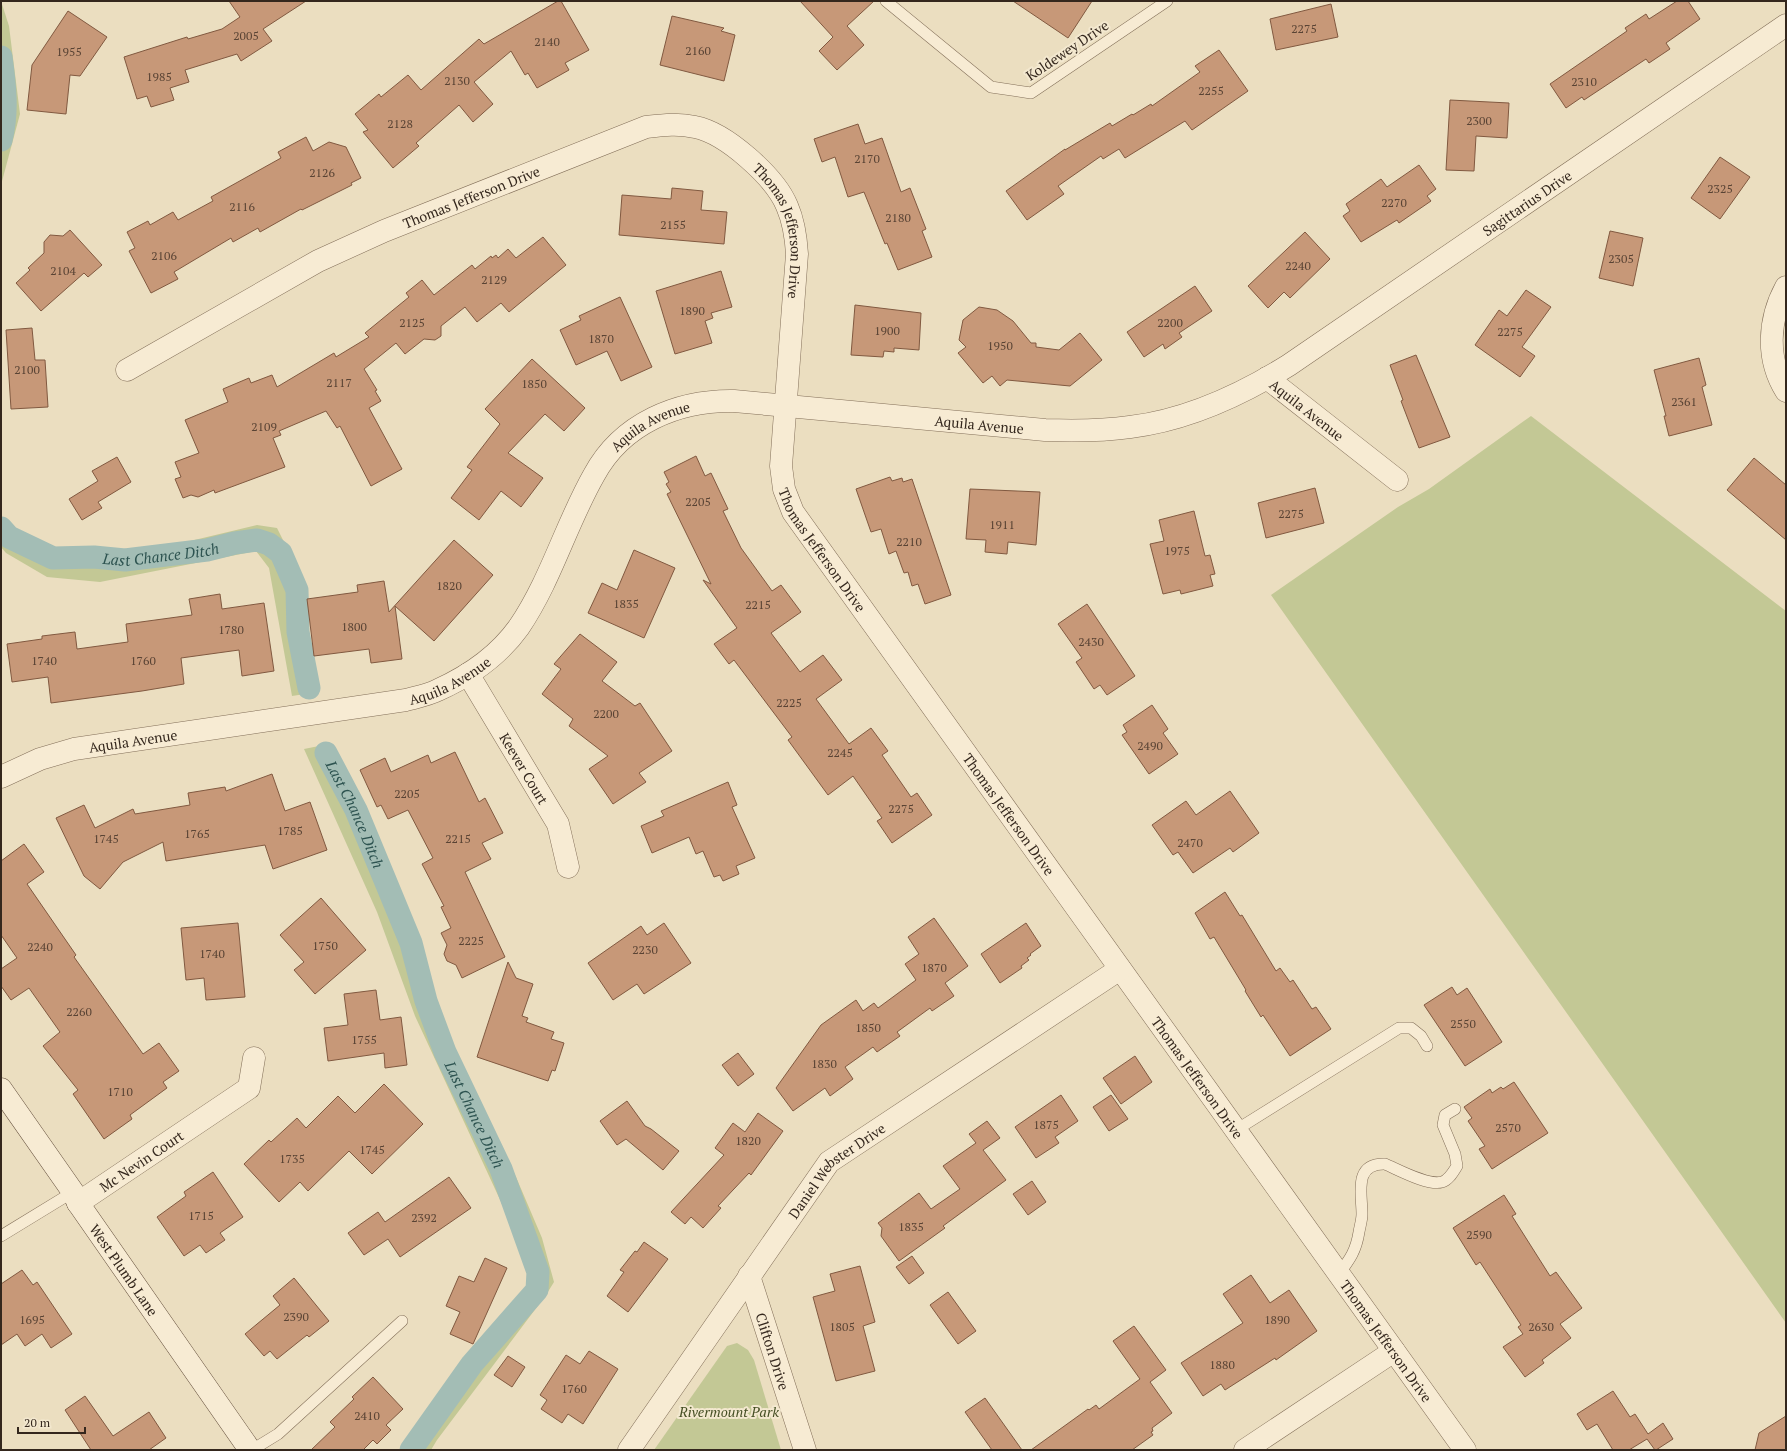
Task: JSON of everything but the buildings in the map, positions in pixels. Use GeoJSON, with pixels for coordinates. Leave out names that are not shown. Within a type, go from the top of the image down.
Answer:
{"type":"FeatureCollection","features":[{"type":"Feature","properties":{"kind":"street","name":"Sagittarius Drive"},"geometry":{"type":"LineString","coordinates":[[1267,378],[1786,25]]}},
{"type":"Feature","properties":{"kind":"street","name":"Thomas Jefferson Drive"},"geometry":{"type":"LineString","coordinates":[[127,370],[318,261],[384,231],[646,127],[671,124],[696,127],[719,135],[737,147],[774,185],[787,205],[795,230],[797,254],[781,466],[784,489],[793,512],[1465,1450]]}},
{"type":"Feature","properties":{"kind":"street"},"geometry":{"type":"LineString","coordinates":[[1786,288],[1779,300],[1773,321],[1771,342],[1774,364],[1781,384],[1786,391]]}},
{"type":"Feature","properties":{"kind":"street","name":"Aquila Avenue"},"geometry":{"type":"LineString","coordinates":[[1,777],[40,759],[74,749],[406,700],[437,691],[468,674],[494,655],[518,628],[536,599],[594,474],[612,450],[635,429],[661,414],[691,404],[729,401],[1045,430],[1090,431],[1132,427],[1179,416],[1223,401],[1267,378],[1397,480]]}},
{"type":"Feature","properties":{"kind":"street","name":"Keever Court"},"geometry":{"type":"LineString","coordinates":[[468,674],[558,824],[568,867]]}},
{"type":"Feature","properties":{"kind":"street","name":"Daniel Webster Drive"},"geometry":{"type":"LineString","coordinates":[[628,1450],[829,1162],[1120,969]]}},
{"type":"Feature","properties":{"kind":"street","name":"Mc Nevin Court"},"geometry":{"type":"LineString","coordinates":[[75,1198],[249,1088],[254,1058]]}},
{"type":"Feature","properties":{"kind":"street","name":"West Plumb Lane"},"geometry":{"type":"LineString","coordinates":[[1,1088],[75,1198],[251,1450]]}},
{"type":"Feature","properties":{"kind":"street","name":"Clifton Drive"},"geometry":{"type":"LineString","coordinates":[[749,1276],[805,1450]]}},
{"type":"Feature","properties":{"kind":"street"},"geometry":{"type":"LineString","coordinates":[[1245,1450],[1394,1351]]}},
{"type":"Feature","properties":{"kind":"lane","name":"Koldewey Drive"},"geometry":{"type":"LineString","coordinates":[[886,1],[991,87],[1030,93],[1167,1]]}},
{"type":"Feature","properties":{"kind":"lane"},"geometry":{"type":"LineString","coordinates":[[1236,1130],[1399,1028],[1411,1028],[1421,1036],[1427,1046]]}},
{"type":"Feature","properties":{"kind":"lane"},"geometry":{"type":"LineString","coordinates":[[1339,1274],[1353,1256],[1359,1234],[1362,1214],[1359,1187],[1364,1175],[1369,1168],[1377,1164],[1385,1164],[1431,1183],[1443,1182],[1451,1176],[1457,1166],[1455,1154],[1443,1125],[1446,1115],[1455,1109]]}},
{"type":"Feature","properties":{"kind":"lane"},"geometry":{"type":"LineString","coordinates":[[1,1236],[75,1198]]}},
{"type":"Feature","properties":{"kind":"lane"},"geometry":{"type":"LineString","coordinates":[[251,1450],[278,1434],[402,1321]]}},
{"type":"Feature","properties":{"kind":"green space"},"geometry":{"type":"Polygon","coordinates":[[[1,1],[9,26],[20,114],[1,185],[1,1]]]}},
{"type":"Feature","properties":{"kind":"green space"},"geometry":{"type":"Polygon","coordinates":[[[1531,416],[1786,611],[1786,1323],[1271,595],[1398,507],[1429,489],[1531,416]]]}},
{"type":"Feature","properties":{"kind":"green space"},"geometry":{"type":"Polygon","coordinates":[[[1,518],[12,532],[56,555],[104,556],[161,548],[257,525],[277,528],[301,576],[318,692],[292,696],[269,568],[256,551],[100,582],[47,577],[6,553],[1,547],[1,518]]]}},
{"type":"Feature","properties":{"kind":"green space"},"geometry":{"type":"Polygon","coordinates":[[[329,744],[379,848],[418,945],[442,1020],[472,1092],[516,1177],[542,1238],[554,1282],[546,1295],[431,1450],[400,1450],[419,1422],[533,1290],[530,1269],[502,1204],[415,1016],[377,912],[304,749],[329,744]]]}},
{"type":"Feature","properties":{"kind":"green space","name":"Rivermount Park"},"geometry":{"type":"Polygon","coordinates":[[[737,1343],[748,1350],[754,1360],[781,1450],[654,1450],[727,1346],[737,1343]]]}},
{"type":"Feature","properties":{"kind":"waterway","name":"Last Chance Ditch"},"geometry":{"type":"LineString","coordinates":[[1,57],[5,88],[5,120],[1,140]]}},
{"type":"Feature","properties":{"kind":"waterway","name":"Last Chance Ditch"},"geometry":{"type":"LineString","coordinates":[[1,528],[9,537],[53,558],[94,557],[125,560],[207,550],[235,543],[257,540],[269,544],[281,553],[297,590],[298,632],[309,688]]}},
{"type":"Feature","properties":{"kind":"waterway","name":"Last Chance Ditch"},"geometry":{"type":"LineString","coordinates":[[326,753],[356,810],[411,943],[426,1001],[445,1052],[501,1169],[538,1272],[537,1290],[472,1364],[411,1450]]}}]}
